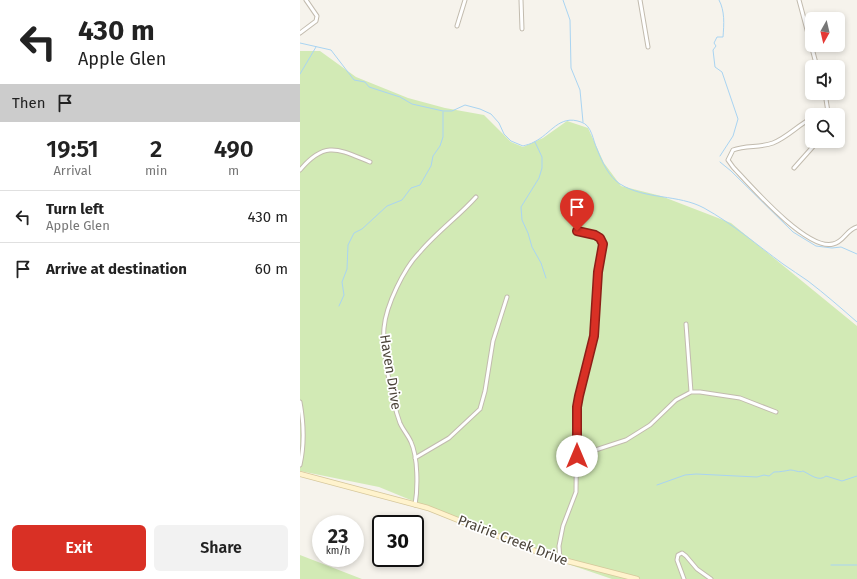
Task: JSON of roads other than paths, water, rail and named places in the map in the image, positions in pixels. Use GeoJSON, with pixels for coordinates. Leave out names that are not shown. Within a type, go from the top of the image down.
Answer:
{"type":"FeatureCollection","features":[{"type":"Feature","properties":{"kind":"main road","name":"Prairie Creek Drive"},"geometry":{"type":"LineString","coordinates":[[300,474],[415,504],[436,511],[528,549],[637,579]]}},
{"type":"Feature","properties":{"kind":"street"},"geometry":{"type":"LineString","coordinates":[[300,32],[316,21],[317,16],[306,0]]}},
{"type":"Feature","properties":{"kind":"street"},"geometry":{"type":"LineString","coordinates":[[457,26],[465,0]]}},
{"type":"Feature","properties":{"kind":"street"},"geometry":{"type":"LineString","coordinates":[[521,0],[522,29]]}},
{"type":"Feature","properties":{"kind":"street"},"geometry":{"type":"LineString","coordinates":[[640,0],[648,47]]}},
{"type":"Feature","properties":{"kind":"street"},"geometry":{"type":"LineString","coordinates":[[799,0],[815,60]]}},
{"type":"Feature","properties":{"kind":"street"},"geometry":{"type":"LineString","coordinates":[[805,123],[780,140],[762,146],[733,150],[728,160],[733,168],[776,213],[809,238],[823,244],[832,245],[841,240],[851,229],[857,227]]}},
{"type":"Feature","properties":{"kind":"street"},"geometry":{"type":"LineString","coordinates":[[794,168],[812,148]]}},
{"type":"Feature","properties":{"kind":"street"},"geometry":{"type":"LineString","coordinates":[[300,170],[319,152],[326,149],[353,155],[370,162]]}},
{"type":"Feature","properties":{"kind":"street","name":"Haven Drive"},"geometry":{"type":"LineString","coordinates":[[415,504],[415,458],[411,442],[400,424],[392,390],[384,338],[387,314],[404,276],[419,252],[476,197]]}},
{"type":"Feature","properties":{"kind":"street"},"geometry":{"type":"LineString","coordinates":[[560,559],[559,546],[563,526],[576,492],[577,407],[594,336],[598,272],[603,244],[600,238],[595,235],[577,231]]}},
{"type":"Feature","properties":{"kind":"street"},"geometry":{"type":"LineString","coordinates":[[415,458],[449,438],[480,410],[493,341],[507,297]]}},
{"type":"Feature","properties":{"kind":"street"},"geometry":{"type":"LineString","coordinates":[[686,324],[691,392]]}},
{"type":"Feature","properties":{"kind":"street"},"geometry":{"type":"LineString","coordinates":[[577,456],[626,440],[650,425],[676,400],[691,392],[740,398],[776,412]]}},
{"type":"Feature","properties":{"kind":"street"},"geometry":{"type":"LineString","coordinates":[[300,402],[304,429],[304,443],[300,465]]}},
{"type":"Feature","properties":{"kind":"street"},"geometry":{"type":"LineString","coordinates":[[684,579],[677,560],[678,556],[682,554],[710,579]]}},
{"type":"Feature","properties":{"kind":"waterway"},"geometry":{"type":"LineString","coordinates":[[563,0],[570,20],[571,68],[580,90],[583,122]]}},
{"type":"Feature","properties":{"kind":"waterway"},"geometry":{"type":"LineString","coordinates":[[719,0],[724,22],[723,37],[717,37],[714,43],[716,46],[713,50],[715,67],[722,72],[738,119],[733,136],[720,156]]}},
{"type":"Feature","properties":{"kind":"waterway"},"geometry":{"type":"LineString","coordinates":[[300,43],[331,50],[354,80],[365,82],[369,87],[400,97],[412,104],[443,111],[452,111],[465,105],[491,114],[499,123],[504,134],[511,141],[523,146],[540,139],[561,123],[573,120],[585,124],[588,126],[592,134],[606,169],[620,184],[640,193],[694,204],[715,214],[808,281],[857,322]]}},
{"type":"Feature","properties":{"kind":"waterway"},"geometry":{"type":"LineString","coordinates":[[300,74],[316,47]]}},
{"type":"Feature","properties":{"kind":"waterway"},"geometry":{"type":"LineString","coordinates":[[339,306],[344,295],[342,282],[347,269],[348,245],[354,233],[362,229],[387,206],[402,200],[411,188],[420,185],[431,166],[433,156],[440,146],[443,137],[443,112]]}},
{"type":"Feature","properties":{"kind":"waterway"},"geometry":{"type":"LineString","coordinates":[[535,142],[542,157],[542,168],[539,178],[521,207],[522,220],[546,278]]}},
{"type":"Feature","properties":{"kind":"waterway"},"geometry":{"type":"LineString","coordinates":[[720,162],[793,232],[816,246],[832,248],[841,247],[857,254]]}},
{"type":"Feature","properties":{"kind":"waterway"},"geometry":{"type":"LineString","coordinates":[[657,485],[685,475],[696,474],[757,477],[764,475],[769,476],[774,472],[790,470],[800,472],[803,471],[818,478],[823,478],[826,476],[842,481],[857,476]]}},
{"type":"Feature","properties":{"kind":"waterway"},"geometry":{"type":"LineString","coordinates":[[831,565],[857,565]]}}]}
